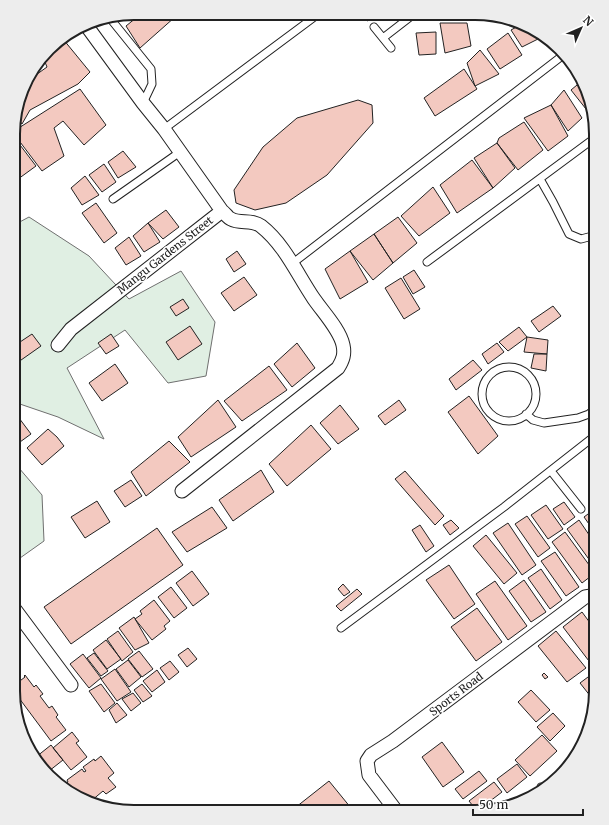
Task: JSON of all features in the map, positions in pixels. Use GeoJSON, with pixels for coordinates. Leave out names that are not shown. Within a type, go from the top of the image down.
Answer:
{"type":"FeatureCollection","features":[{"type":"Feature","properties":{"kind":"street"},"geometry":{"type":"LineString","coordinates":[[89,29],[164,129],[222,211]]}},
{"type":"Feature","properties":{"kind":"street","name":"Mangu Gardens Street"},"geometry":{"type":"LineString","coordinates":[[58,345],[71,329],[222,211],[231,219],[258,224],[271,235],[293,263],[313,297],[339,334],[343,344],[343,360],[338,368],[182,491]]}},
{"type":"Feature","properties":{"kind":"street","name":"Sports Road"},"geometry":{"type":"LineString","coordinates":[[391,805],[369,775],[367,761],[371,755],[393,741],[585,597],[589,596]]}},
{"type":"Feature","properties":{"kind":"street"},"geometry":{"type":"LineString","coordinates":[[20,616],[71,685]]}},
{"type":"Feature","properties":{"kind":"lane"},"geometry":{"type":"LineString","coordinates":[[164,129],[312,20]]}},
{"type":"Feature","properties":{"kind":"lane"},"geometry":{"type":"LineString","coordinates":[[382,38],[406,20]]}},
{"type":"Feature","properties":{"kind":"lane"},"geometry":{"type":"LineString","coordinates":[[113,22],[151,69],[152,84],[143,103]]}},
{"type":"Feature","properties":{"kind":"lane"},"geometry":{"type":"LineString","coordinates":[[374,27],[391,48]]}},
{"type":"Feature","properties":{"kind":"lane"},"geometry":{"type":"LineString","coordinates":[[293,263],[560,58]]}},
{"type":"Feature","properties":{"kind":"lane"},"geometry":{"type":"LineString","coordinates":[[427,262],[589,142]]}},
{"type":"Feature","properties":{"kind":"lane"},"geometry":{"type":"LineString","coordinates":[[113,199],[180,152]]}},
{"type":"Feature","properties":{"kind":"lane"},"geometry":{"type":"LineString","coordinates":[[540,179],[568,234],[581,239],[589,237]]}},
{"type":"Feature","properties":{"kind":"lane"},"geometry":{"type":"LineString","coordinates":[[508,367],[516,368],[529,376],[536,389],[536,397],[534,404],[526,414],[518,419],[510,420],[496,417],[485,406],[482,391],[484,383],[494,372],[501,368],[508,367]]}},
{"type":"Feature","properties":{"kind":"lane"},"geometry":{"type":"LineString","coordinates":[[526,414],[533,420],[544,423],[578,418],[589,414]]}},
{"type":"Feature","properties":{"kind":"lane"},"geometry":{"type":"LineString","coordinates":[[341,628],[498,512],[589,441]]}},
{"type":"Feature","properties":{"kind":"lane"},"geometry":{"type":"LineString","coordinates":[[551,471],[581,509]]}},
{"type":"Feature","properties":{"kind":"green space"},"geometry":{"type":"Polygon","coordinates":[[[29,217],[89,256],[129,299],[181,271],[215,322],[206,376],[168,383],[125,330],[67,368],[104,439],[58,417],[20,404],[20,222],[29,217]]]}},
{"type":"Feature","properties":{"kind":"green space"},"geometry":{"type":"Polygon","coordinates":[[[20,469],[42,495],[44,541],[20,558],[20,469]]]}},
{"type":"Feature","properties":{"kind":"building"},"geometry":{"type":"Polygon","coordinates":[[[133,20],[172,20],[140,48],[126,26],[133,20]]]}},
{"type":"Feature","properties":{"kind":"building"},"geometry":{"type":"Polygon","coordinates":[[[440,23],[467,23],[471,46],[445,53],[440,23]]]}},
{"type":"Feature","properties":{"kind":"building"},"geometry":{"type":"Polygon","coordinates":[[[515,28],[538,39],[522,47],[511,30],[515,28]]]}},
{"type":"Feature","properties":{"kind":"building"},"geometry":{"type":"Polygon","coordinates":[[[436,32],[436,54],[419,55],[416,33],[436,32]]]}},
{"type":"Feature","properties":{"kind":"building"},"geometry":{"type":"Polygon","coordinates":[[[508,33],[522,55],[500,69],[487,49],[508,33]]]}},
{"type":"Feature","properties":{"kind":"building"},"geometry":{"type":"Polygon","coordinates":[[[66,43],[90,72],[78,84],[30,110],[22,124],[21,119],[24,104],[29,90],[37,74],[47,67],[45,63],[48,59],[66,43]]]}},
{"type":"Feature","properties":{"kind":"building"},"geometry":{"type":"Polygon","coordinates":[[[480,50],[499,74],[475,86],[467,63],[480,50]]]}},
{"type":"Feature","properties":{"kind":"building"},"geometry":{"type":"Polygon","coordinates":[[[464,69],[477,89],[435,116],[424,98],[464,69]]]}},
{"type":"Feature","properties":{"kind":"building"},"geometry":{"type":"Polygon","coordinates":[[[578,84],[586,109],[571,90],[578,84]]]}},
{"type":"Feature","properties":{"kind":"building"},"geometry":{"type":"Polygon","coordinates":[[[80,89],[106,125],[84,145],[63,121],[54,128],[64,156],[42,171],[20,142],[20,127],[80,89]]]}},
{"type":"Feature","properties":{"kind":"building"},"geometry":{"type":"Polygon","coordinates":[[[564,90],[582,118],[568,131],[551,105],[564,90]]]}},
{"type":"Feature","properties":{"kind":"building"},"geometry":{"type":"Polygon","coordinates":[[[358,100],[372,105],[373,123],[327,175],[286,203],[255,210],[236,203],[234,190],[263,147],[297,118],[358,100]]]}},
{"type":"Feature","properties":{"kind":"building"},"geometry":{"type":"Polygon","coordinates":[[[551,105],[568,136],[548,151],[524,118],[551,105]]]}},
{"type":"Feature","properties":{"kind":"building"},"geometry":{"type":"Polygon","coordinates":[[[524,122],[543,150],[518,170],[497,143],[499,138],[524,122]]]}},
{"type":"Feature","properties":{"kind":"building"},"geometry":{"type":"Polygon","coordinates":[[[497,143],[515,168],[493,188],[474,158],[497,143]]]}},
{"type":"Feature","properties":{"kind":"building"},"geometry":{"type":"Polygon","coordinates":[[[20,145],[36,166],[20,178],[20,145]]]}},
{"type":"Feature","properties":{"kind":"building"},"geometry":{"type":"Polygon","coordinates":[[[123,151],[136,167],[118,178],[108,162],[123,151]]]}},
{"type":"Feature","properties":{"kind":"building"},"geometry":{"type":"Polygon","coordinates":[[[472,160],[493,188],[457,213],[440,185],[472,160]]]}},
{"type":"Feature","properties":{"kind":"building"},"geometry":{"type":"Polygon","coordinates":[[[104,164],[116,182],[102,192],[89,175],[104,164]]]}},
{"type":"Feature","properties":{"kind":"building"},"geometry":{"type":"Polygon","coordinates":[[[85,176],[99,195],[82,205],[71,188],[85,176]]]}},
{"type":"Feature","properties":{"kind":"building"},"geometry":{"type":"Polygon","coordinates":[[[433,187],[450,213],[419,236],[401,216],[433,187]]]}},
{"type":"Feature","properties":{"kind":"building"},"geometry":{"type":"Polygon","coordinates":[[[96,203],[117,233],[104,243],[82,213],[96,203]]]}},
{"type":"Feature","properties":{"kind":"building"},"geometry":{"type":"Polygon","coordinates":[[[166,210],[179,227],[163,239],[148,223],[166,210]]]}},
{"type":"Feature","properties":{"kind":"building"},"geometry":{"type":"Polygon","coordinates":[[[398,217],[417,243],[393,263],[374,234],[398,217]]]}},
{"type":"Feature","properties":{"kind":"building"},"geometry":{"type":"Polygon","coordinates":[[[148,223],[160,242],[144,252],[133,236],[148,223]]]}},
{"type":"Feature","properties":{"kind":"building"},"geometry":{"type":"Polygon","coordinates":[[[374,234],[393,263],[373,280],[350,251],[374,234]]]}},
{"type":"Feature","properties":{"kind":"building"},"geometry":{"type":"Polygon","coordinates":[[[129,237],[141,256],[126,265],[115,248],[129,237]]]}},
{"type":"Feature","properties":{"kind":"building"},"geometry":{"type":"Polygon","coordinates":[[[237,251],[246,264],[234,272],[226,259],[237,251]]]}},
{"type":"Feature","properties":{"kind":"building"},"geometry":{"type":"Polygon","coordinates":[[[350,251],[368,282],[340,299],[325,269],[350,251]]]}},
{"type":"Feature","properties":{"kind":"building"},"geometry":{"type":"Polygon","coordinates":[[[414,270],[425,287],[413,294],[403,277],[414,270]]]}},
{"type":"Feature","properties":{"kind":"building"},"geometry":{"type":"Polygon","coordinates":[[[244,277],[257,295],[234,311],[221,293],[244,277]]]}},
{"type":"Feature","properties":{"kind":"building"},"geometry":{"type":"Polygon","coordinates":[[[401,278],[420,309],[404,319],[385,288],[401,278]]]}},
{"type":"Feature","properties":{"kind":"building"},"geometry":{"type":"Polygon","coordinates":[[[183,299],[189,308],[176,316],[170,307],[183,299]]]}},
{"type":"Feature","properties":{"kind":"building"},"geometry":{"type":"Polygon","coordinates":[[[553,306],[561,316],[539,332],[531,321],[553,306]]]}},
{"type":"Feature","properties":{"kind":"building"},"geometry":{"type":"Polygon","coordinates":[[[190,326],[202,344],[178,360],[166,342],[190,326]]]}},
{"type":"Feature","properties":{"kind":"building"},"geometry":{"type":"Polygon","coordinates":[[[519,327],[527,337],[508,351],[499,342],[519,327]]]}},
{"type":"Feature","properties":{"kind":"building"},"geometry":{"type":"Polygon","coordinates":[[[32,334],[41,346],[20,361],[20,342],[32,334]]]}},
{"type":"Feature","properties":{"kind":"building"},"geometry":{"type":"Polygon","coordinates":[[[111,334],[119,346],[106,354],[98,343],[111,334]]]}},
{"type":"Feature","properties":{"kind":"building"},"geometry":{"type":"Polygon","coordinates":[[[527,337],[548,340],[547,354],[524,352],[527,337]]]}},
{"type":"Feature","properties":{"kind":"building"},"geometry":{"type":"Polygon","coordinates":[[[297,343],[315,368],[292,387],[274,364],[297,343]]]}},
{"type":"Feature","properties":{"kind":"building"},"geometry":{"type":"Polygon","coordinates":[[[497,343],[504,352],[488,364],[482,354],[497,343]]]}},
{"type":"Feature","properties":{"kind":"building"},"geometry":{"type":"Polygon","coordinates":[[[534,354],[547,354],[546,371],[531,368],[534,354]]]}},
{"type":"Feature","properties":{"kind":"building"},"geometry":{"type":"Polygon","coordinates":[[[473,360],[482,370],[456,390],[449,379],[473,360]]]}},
{"type":"Feature","properties":{"kind":"building"},"geometry":{"type":"Polygon","coordinates":[[[115,364],[128,383],[102,401],[89,383],[115,364]]]}},
{"type":"Feature","properties":{"kind":"building"},"geometry":{"type":"Polygon","coordinates":[[[269,366],[287,390],[242,421],[224,401],[269,366]]]}},
{"type":"Feature","properties":{"kind":"building"},"geometry":{"type":"Polygon","coordinates":[[[469,396],[498,436],[478,454],[448,412],[469,396]]]}},
{"type":"Feature","properties":{"kind":"building"},"geometry":{"type":"Polygon","coordinates":[[[218,400],[236,427],[191,457],[178,437],[218,400]]]}},
{"type":"Feature","properties":{"kind":"building"},"geometry":{"type":"Polygon","coordinates":[[[399,400],[406,410],[385,425],[378,416],[399,400]]]}},
{"type":"Feature","properties":{"kind":"building"},"geometry":{"type":"Polygon","coordinates":[[[340,405],[359,429],[338,444],[320,423],[340,405]]]}},
{"type":"Feature","properties":{"kind":"building"},"geometry":{"type":"Polygon","coordinates":[[[20,419],[31,434],[20,442],[20,419]]]}},
{"type":"Feature","properties":{"kind":"building"},"geometry":{"type":"Polygon","coordinates":[[[311,425],[331,449],[287,486],[269,464],[311,425]]]}},
{"type":"Feature","properties":{"kind":"building"},"geometry":{"type":"Polygon","coordinates":[[[48,429],[64,446],[42,465],[27,448],[48,429]]]}},
{"type":"Feature","properties":{"kind":"building"},"geometry":{"type":"Polygon","coordinates":[[[169,441],[190,462],[146,496],[131,472],[169,441]]]}},
{"type":"Feature","properties":{"kind":"building"},"geometry":{"type":"Polygon","coordinates":[[[261,470],[274,492],[233,521],[219,500],[261,470]]]}},
{"type":"Feature","properties":{"kind":"building"},"geometry":{"type":"Polygon","coordinates":[[[405,471],[444,516],[435,525],[395,479],[405,471]]]}},
{"type":"Feature","properties":{"kind":"building"},"geometry":{"type":"Polygon","coordinates":[[[131,480],[142,496],[125,507],[114,491],[131,480]]]}},
{"type":"Feature","properties":{"kind":"building"},"geometry":{"type":"Polygon","coordinates":[[[97,501],[110,522],[85,538],[71,517],[97,501]]]}},
{"type":"Feature","properties":{"kind":"building"},"geometry":{"type":"Polygon","coordinates":[[[564,502],[575,517],[564,525],[553,509],[564,502]]]}},
{"type":"Feature","properties":{"kind":"building"},"geometry":{"type":"Polygon","coordinates":[[[546,505],[563,529],[548,539],[531,515],[546,505]]]}},
{"type":"Feature","properties":{"kind":"building"},"geometry":{"type":"Polygon","coordinates":[[[212,507],[227,528],[187,552],[172,532],[212,507]]]}},
{"type":"Feature","properties":{"kind":"building"},"geometry":{"type":"Polygon","coordinates":[[[589,513],[589,524],[584,517],[589,513]]]}},
{"type":"Feature","properties":{"kind":"building"},"geometry":{"type":"Polygon","coordinates":[[[527,516],[550,548],[538,557],[515,524],[527,516]]]}},
{"type":"Feature","properties":{"kind":"building"},"geometry":{"type":"Polygon","coordinates":[[[451,520],[459,528],[450,535],[443,525],[451,520]]]}},
{"type":"Feature","properties":{"kind":"building"},"geometry":{"type":"Polygon","coordinates":[[[579,520],[589,535],[589,559],[567,529],[579,520]]]}},
{"type":"Feature","properties":{"kind":"building"},"geometry":{"type":"Polygon","coordinates":[[[508,523],[536,565],[522,575],[493,533],[508,523]]]}},
{"type":"Feature","properties":{"kind":"building"},"geometry":{"type":"Polygon","coordinates":[[[420,525],[434,546],[426,552],[412,530],[420,525]]]}},
{"type":"Feature","properties":{"kind":"building"},"geometry":{"type":"Polygon","coordinates":[[[157,528],[183,565],[71,644],[44,607],[157,528]]]}},
{"type":"Feature","properties":{"kind":"building"},"geometry":{"type":"Polygon","coordinates":[[[565,532],[589,565],[589,578],[582,583],[552,542],[565,532]]]}},
{"type":"Feature","properties":{"kind":"building"},"geometry":{"type":"Polygon","coordinates":[[[486,535],[517,573],[504,584],[473,546],[486,535]]]}},
{"type":"Feature","properties":{"kind":"building"},"geometry":{"type":"Polygon","coordinates":[[[555,552],[579,587],[566,596],[541,561],[555,552]]]}},
{"type":"Feature","properties":{"kind":"building"},"geometry":{"type":"Polygon","coordinates":[[[449,565],[475,604],[454,619],[426,580],[449,565]]]}},
{"type":"Feature","properties":{"kind":"building"},"geometry":{"type":"Polygon","coordinates":[[[541,569],[562,600],[550,609],[528,578],[541,569]]]}},
{"type":"Feature","properties":{"kind":"building"},"geometry":{"type":"Polygon","coordinates":[[[192,571],[209,594],[193,606],[176,583],[192,571]]]}},
{"type":"Feature","properties":{"kind":"building"},"geometry":{"type":"Polygon","coordinates":[[[524,580],[546,612],[531,622],[509,591],[524,580]]]}},
{"type":"Feature","properties":{"kind":"building"},"geometry":{"type":"Polygon","coordinates":[[[495,581],[527,626],[508,640],[476,594],[495,581]]]}},
{"type":"Feature","properties":{"kind":"building"},"geometry":{"type":"Polygon","coordinates":[[[343,584],[350,592],[344,596],[338,589],[343,584]]]}},
{"type":"Feature","properties":{"kind":"building"},"geometry":{"type":"Polygon","coordinates":[[[171,587],[187,608],[174,618],[158,597],[171,587]]]}},
{"type":"Feature","properties":{"kind":"building"},"geometry":{"type":"Polygon","coordinates":[[[357,589],[362,594],[341,611],[336,606],[357,589]]]}},
{"type":"Feature","properties":{"kind":"building"},"geometry":{"type":"Polygon","coordinates":[[[154,600],[170,621],[164,626],[166,629],[152,640],[135,619],[142,614],[140,611],[154,600]]]}},
{"type":"Feature","properties":{"kind":"building"},"geometry":{"type":"Polygon","coordinates":[[[477,608],[502,642],[476,661],[451,627],[477,608]]]}},
{"type":"Feature","properties":{"kind":"building"},"geometry":{"type":"Polygon","coordinates":[[[582,612],[589,622],[589,661],[563,627],[582,612]]]}},
{"type":"Feature","properties":{"kind":"building"},"geometry":{"type":"Polygon","coordinates":[[[134,617],[149,643],[135,650],[119,628],[134,617]]]}},
{"type":"Feature","properties":{"kind":"building"},"geometry":{"type":"Polygon","coordinates":[[[118,631],[133,652],[122,661],[107,639],[118,631]]]}},
{"type":"Feature","properties":{"kind":"building"},"geometry":{"type":"Polygon","coordinates":[[[556,631],[586,668],[567,682],[538,646],[556,631]]]}},
{"type":"Feature","properties":{"kind":"building"},"geometry":{"type":"Polygon","coordinates":[[[106,640],[121,659],[107,669],[93,650],[106,640]]]}},
{"type":"Feature","properties":{"kind":"building"},"geometry":{"type":"Polygon","coordinates":[[[188,648],[197,659],[187,667],[178,655],[188,648]]]}},
{"type":"Feature","properties":{"kind":"building"},"geometry":{"type":"Polygon","coordinates":[[[139,651],[153,669],[142,677],[128,659],[139,651]]]}},
{"type":"Feature","properties":{"kind":"building"},"geometry":{"type":"Polygon","coordinates":[[[94,653],[108,671],[101,676],[87,658],[94,653]]]}},
{"type":"Feature","properties":{"kind":"building"},"geometry":{"type":"Polygon","coordinates":[[[83,654],[101,678],[89,688],[70,664],[83,654]]]}},
{"type":"Feature","properties":{"kind":"building"},"geometry":{"type":"Polygon","coordinates":[[[128,660],[141,677],[129,687],[116,669],[128,660]]]}},
{"type":"Feature","properties":{"kind":"building"},"geometry":{"type":"Polygon","coordinates":[[[170,661],[179,672],[169,680],[160,668],[170,661]]]}},
{"type":"Feature","properties":{"kind":"building"},"geometry":{"type":"Polygon","coordinates":[[[115,669],[131,692],[117,701],[101,679],[115,669]]]}},
{"type":"Feature","properties":{"kind":"building"},"geometry":{"type":"Polygon","coordinates":[[[157,670],[165,682],[152,692],[143,681],[157,670]]]}},
{"type":"Feature","properties":{"kind":"building"},"geometry":{"type":"Polygon","coordinates":[[[544,673],[548,677],[545,679],[542,675],[544,673]]]}},
{"type":"Feature","properties":{"kind":"building"},"geometry":{"type":"Polygon","coordinates":[[[25,675],[34,687],[36,685],[43,694],[40,696],[49,708],[52,706],[58,715],[56,717],[66,730],[51,741],[21,700],[20,681],[25,677],[25,675]]]}},
{"type":"Feature","properties":{"kind":"building"},"geometry":{"type":"Polygon","coordinates":[[[589,676],[589,694],[580,683],[589,676]]]}},
{"type":"Feature","properties":{"kind":"building"},"geometry":{"type":"Polygon","coordinates":[[[101,684],[115,703],[104,712],[89,691],[101,684]]]}},
{"type":"Feature","properties":{"kind":"building"},"geometry":{"type":"Polygon","coordinates":[[[142,684],[152,696],[143,702],[134,690],[142,684]]]}},
{"type":"Feature","properties":{"kind":"building"},"geometry":{"type":"Polygon","coordinates":[[[531,690],[550,710],[536,722],[518,702],[531,690]]]}},
{"type":"Feature","properties":{"kind":"building"},"geometry":{"type":"Polygon","coordinates":[[[133,693],[141,703],[131,711],[122,699],[133,693]]]}},
{"type":"Feature","properties":{"kind":"building"},"geometry":{"type":"Polygon","coordinates":[[[117,703],[127,715],[116,723],[109,710],[117,703]]]}},
{"type":"Feature","properties":{"kind":"building"},"geometry":{"type":"Polygon","coordinates":[[[553,713],[565,726],[550,741],[537,727],[553,713]]]}},
{"type":"Feature","properties":{"kind":"building"},"geometry":{"type":"Polygon","coordinates":[[[72,732],[79,741],[76,743],[87,757],[71,770],[53,748],[72,732]]]}},
{"type":"Feature","properties":{"kind":"building"},"geometry":{"type":"Polygon","coordinates":[[[542,735],[557,751],[530,776],[515,760],[542,735]]]}},
{"type":"Feature","properties":{"kind":"building"},"geometry":{"type":"Polygon","coordinates":[[[442,742],[464,772],[443,787],[422,757],[442,742]]]}},
{"type":"Feature","properties":{"kind":"building"},"geometry":{"type":"Polygon","coordinates":[[[51,745],[63,760],[51,769],[40,754],[51,745]]]}},
{"type":"Feature","properties":{"kind":"building"},"geometry":{"type":"Polygon","coordinates":[[[101,756],[114,773],[108,778],[116,787],[106,794],[103,791],[95,798],[77,790],[67,783],[67,780],[82,769],[84,772],[86,771],[83,767],[94,759],[95,761],[101,756]]]}},
{"type":"Feature","properties":{"kind":"building"},"geometry":{"type":"Polygon","coordinates":[[[517,764],[527,777],[507,793],[497,779],[517,764]]]}},
{"type":"Feature","properties":{"kind":"building"},"geometry":{"type":"Polygon","coordinates":[[[479,771],[487,781],[463,799],[455,789],[479,771]]]}},
{"type":"Feature","properties":{"kind":"building"},"geometry":{"type":"Polygon","coordinates":[[[329,781],[349,805],[299,805],[329,781]]]}},
{"type":"Feature","properties":{"kind":"building"},"geometry":{"type":"Polygon","coordinates":[[[494,782],[502,792],[486,804],[472,805],[469,801],[494,782]]]}}]}
